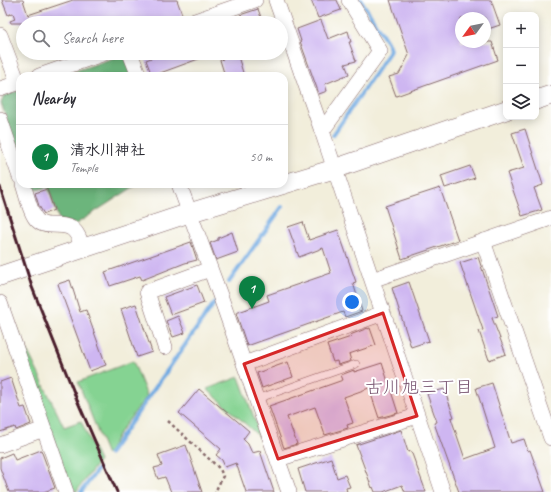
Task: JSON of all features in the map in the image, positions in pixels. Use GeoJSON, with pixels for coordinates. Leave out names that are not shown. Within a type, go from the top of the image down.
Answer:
{"type":"FeatureCollection","features":[{"type":"Feature","properties":{"kind":"street"},"geometry":{"type":"LineString","coordinates":[[209,16],[255,0]]}},
{"type":"Feature","properties":{"kind":"street"},"geometry":{"type":"LineString","coordinates":[[276,0],[282,16]]}},
{"type":"Feature","properties":{"kind":"street"},"geometry":{"type":"LineString","coordinates":[[322,132],[380,51],[349,0]]}},
{"type":"Feature","properties":{"kind":"street"},"geometry":{"type":"LineString","coordinates":[[288,34],[443,492]]}},
{"type":"Feature","properties":{"kind":"street"},"geometry":{"type":"LineString","coordinates":[[0,35],[16,75]]}},
{"type":"Feature","properties":{"kind":"street"},"geometry":{"type":"LineString","coordinates":[[50,72],[85,60]]}},
{"type":"Feature","properties":{"kind":"street"},"geometry":{"type":"LineString","coordinates":[[136,60],[138,72]]}},
{"type":"Feature","properties":{"kind":"street"},"geometry":{"type":"LineString","coordinates":[[0,89],[16,84]]}},
{"type":"Feature","properties":{"kind":"street"},"geometry":{"type":"LineString","coordinates":[[539,99],[551,95]]}},
{"type":"Feature","properties":{"kind":"street"},"geometry":{"type":"LineString","coordinates":[[288,183],[334,169],[503,111]]}},
{"type":"Feature","properties":{"kind":"street"},"geometry":{"type":"LineString","coordinates":[[0,119],[16,165]]}},
{"type":"Feature","properties":{"kind":"street"},"geometry":{"type":"LineString","coordinates":[[24,188],[34,218],[39,223],[45,225],[64,225],[71,228],[79,236],[83,249]]}},
{"type":"Feature","properties":{"kind":"street"},"geometry":{"type":"LineString","coordinates":[[180,188],[289,492]]}},
{"type":"Feature","properties":{"kind":"street"},"geometry":{"type":"LineString","coordinates":[[0,276],[189,213],[271,188]]}},
{"type":"Feature","properties":{"kind":"street"},"geometry":{"type":"LineString","coordinates":[[372,280],[551,218]]}},
{"type":"Feature","properties":{"kind":"street"},"geometry":{"type":"LineString","coordinates":[[483,241],[551,438]]}},
{"type":"Feature","properties":{"kind":"street"},"geometry":{"type":"LineString","coordinates":[[165,347],[148,292],[210,270]]}},
{"type":"Feature","properties":{"kind":"street"},"geometry":{"type":"LineString","coordinates":[[0,303],[66,492]]}},
{"type":"Feature","properties":{"kind":"street"},"geometry":{"type":"LineString","coordinates":[[244,364],[383,313]]}},
{"type":"Feature","properties":{"kind":"street"},"geometry":{"type":"LineString","coordinates":[[278,459],[417,416]]}},
{"type":"Feature","properties":{"kind":"street"},"geometry":{"type":"LineString","coordinates":[[0,445],[44,430]]}},
{"type":"Feature","properties":{"kind":"lane"},"geometry":{"type":"LineString","coordinates":[[256,399],[356,364]]}},
{"type":"Feature","properties":{"kind":"path"},"geometry":{"type":"LineString","coordinates":[[168,422],[220,469],[223,476],[215,492]]}},
{"type":"Feature","properties":{"kind":"highlighted area"},"geometry":{"type":"Polygon","coordinates":[[[383,313],[417,416],[278,459],[244,364],[383,313]]]}},
{"type":"Feature","properties":{"kind":"green space"},"geometry":{"type":"Polygon","coordinates":[[[108,60],[127,60],[131,72],[73,72],[108,60]]]}},
{"type":"Feature","properties":{"kind":"green space"},"geometry":{"type":"Polygon","coordinates":[[[16,92],[16,146],[1,103],[4,96],[16,92]]]}},
{"type":"Feature","properties":{"kind":"green space"},"geometry":{"type":"Polygon","coordinates":[[[31,188],[44,188],[32,191],[31,188]]]}},
{"type":"Feature","properties":{"kind":"green space"},"geometry":{"type":"Polygon","coordinates":[[[48,188],[132,188],[76,224],[59,220],[48,188]]]}},
{"type":"Feature","properties":{"kind":"green space"},"geometry":{"type":"Polygon","coordinates":[[[7,308],[64,427],[81,421],[99,461],[76,492],[71,492],[7,308]]]}},
{"type":"Feature","properties":{"kind":"green space"},"geometry":{"type":"Polygon","coordinates":[[[133,361],[147,396],[119,433],[107,455],[78,382],[133,361]]]}},
{"type":"Feature","properties":{"kind":"green space"},"geometry":{"type":"Polygon","coordinates":[[[239,377],[262,439],[207,389],[239,377]]]}},
{"type":"Feature","properties":{"kind":"building"},"geometry":{"type":"Polygon","coordinates":[[[2,0],[23,0],[28,15],[73,0],[177,0],[183,16],[16,16],[16,23],[11,23],[10,21],[15,19],[13,13],[8,15],[2,0]]]}},
{"type":"Feature","properties":{"kind":"building"},"geometry":{"type":"Polygon","coordinates":[[[311,0],[337,0],[341,10],[318,18],[311,0]]]}},
{"type":"Feature","properties":{"kind":"building"},"geometry":{"type":"Polygon","coordinates":[[[390,0],[491,0],[500,25],[491,28],[491,12],[455,12],[455,48],[491,48],[492,42],[498,60],[396,96],[389,77],[399,74],[409,55],[390,0]]]}},
{"type":"Feature","properties":{"kind":"building"},"geometry":{"type":"Polygon","coordinates":[[[258,9],[260,16],[240,16],[258,9]]]}},
{"type":"Feature","properties":{"kind":"building"},"geometry":{"type":"Polygon","coordinates":[[[321,20],[328,39],[348,31],[351,42],[349,42],[356,61],[345,64],[349,74],[325,84],[327,91],[319,94],[297,29],[321,20]]]}},
{"type":"Feature","properties":{"kind":"building"},"geometry":{"type":"Polygon","coordinates":[[[146,60],[196,60],[163,72],[150,72],[146,60]]]}},
{"type":"Feature","properties":{"kind":"building"},"geometry":{"type":"Polygon","coordinates":[[[220,60],[239,60],[243,72],[224,72],[220,60]]]}},
{"type":"Feature","properties":{"kind":"building"},"geometry":{"type":"Polygon","coordinates":[[[525,129],[543,185],[534,188],[542,210],[522,216],[507,173],[524,168],[512,133],[525,129]]]}},
{"type":"Feature","properties":{"kind":"building"},"geometry":{"type":"Polygon","coordinates":[[[470,166],[475,178],[445,188],[441,176],[470,166]]]}},
{"type":"Feature","properties":{"kind":"building"},"geometry":{"type":"Polygon","coordinates":[[[440,188],[458,240],[402,259],[385,206],[440,188]]]}},
{"type":"Feature","properties":{"kind":"building"},"geometry":{"type":"Polygon","coordinates":[[[47,189],[54,210],[44,214],[39,206],[35,193],[47,189]]]}},
{"type":"Feature","properties":{"kind":"building"},"geometry":{"type":"Polygon","coordinates":[[[303,222],[309,240],[338,230],[356,282],[353,283],[362,311],[345,317],[343,312],[247,346],[236,313],[269,301],[267,295],[331,273],[323,248],[299,257],[288,227],[303,222]]]}},
{"type":"Feature","properties":{"kind":"building"},"geometry":{"type":"Polygon","coordinates":[[[232,232],[238,252],[216,260],[210,243],[232,232]]]}},
{"type":"Feature","properties":{"kind":"building"},"geometry":{"type":"Polygon","coordinates":[[[191,242],[197,260],[185,263],[142,280],[140,276],[110,286],[105,272],[191,242]]]}},
{"type":"Feature","properties":{"kind":"building"},"geometry":{"type":"Polygon","coordinates":[[[478,257],[498,316],[492,318],[506,354],[489,360],[479,331],[483,330],[460,263],[478,257]]]}},
{"type":"Feature","properties":{"kind":"building"},"geometry":{"type":"Polygon","coordinates":[[[70,280],[80,312],[86,310],[106,365],[90,371],[58,284],[70,280]]]}},
{"type":"Feature","properties":{"kind":"building"},"geometry":{"type":"Polygon","coordinates":[[[409,282],[429,341],[411,347],[392,288],[409,282]]]}},
{"type":"Feature","properties":{"kind":"building"},"geometry":{"type":"Polygon","coordinates":[[[197,285],[204,303],[171,315],[164,297],[197,285]]]}},
{"type":"Feature","properties":{"kind":"building"},"geometry":{"type":"Polygon","coordinates":[[[136,304],[152,352],[137,357],[121,309],[136,304]]]}},
{"type":"Feature","properties":{"kind":"building"},"geometry":{"type":"Polygon","coordinates":[[[178,316],[185,333],[173,337],[166,321],[178,316]]]}},
{"type":"Feature","properties":{"kind":"building"},"geometry":{"type":"Polygon","coordinates":[[[370,328],[376,345],[349,354],[351,361],[338,365],[337,361],[333,362],[327,345],[351,337],[350,335],[370,328]]]}},
{"type":"Feature","properties":{"kind":"building"},"geometry":{"type":"Polygon","coordinates":[[[288,362],[293,377],[262,388],[257,373],[288,362]]]}},
{"type":"Feature","properties":{"kind":"building"},"geometry":{"type":"Polygon","coordinates":[[[382,363],[398,413],[379,418],[369,388],[344,397],[353,423],[347,425],[348,428],[325,435],[315,407],[287,417],[297,444],[284,448],[269,406],[343,380],[341,375],[354,370],[354,372],[382,363]]]}},
{"type":"Feature","properties":{"kind":"building"},"geometry":{"type":"Polygon","coordinates":[[[11,378],[21,408],[25,407],[31,424],[16,430],[15,427],[0,432],[0,382],[11,378]]]}},
{"type":"Feature","properties":{"kind":"building"},"geometry":{"type":"Polygon","coordinates":[[[492,383],[511,443],[524,439],[528,451],[530,450],[545,492],[459,492],[434,423],[437,422],[427,394],[444,389],[454,417],[451,418],[465,459],[495,448],[476,388],[492,383]]]}},
{"type":"Feature","properties":{"kind":"building"},"geometry":{"type":"Polygon","coordinates":[[[199,389],[249,431],[243,439],[248,444],[252,453],[260,451],[274,492],[246,492],[236,463],[225,467],[222,460],[216,455],[221,449],[179,413],[199,389]]]}},
{"type":"Feature","properties":{"kind":"building"},"geometry":{"type":"Polygon","coordinates":[[[401,430],[408,452],[411,451],[426,492],[405,492],[402,485],[383,492],[375,492],[373,487],[372,488],[356,445],[401,430]]]}},
{"type":"Feature","properties":{"kind":"building"},"geometry":{"type":"Polygon","coordinates":[[[186,445],[202,492],[171,492],[165,477],[158,479],[154,468],[162,466],[158,455],[186,445]]]}},
{"type":"Feature","properties":{"kind":"building"},"geometry":{"type":"Polygon","coordinates":[[[41,450],[55,488],[43,492],[9,492],[0,468],[0,458],[12,453],[15,460],[41,450]]]}},
{"type":"Feature","properties":{"kind":"building"},"geometry":{"type":"Polygon","coordinates":[[[331,458],[337,478],[345,475],[350,487],[346,488],[347,492],[305,492],[298,469],[331,458]]]}},
{"type":"Feature","properties":{"kind":"waterway"},"geometry":{"type":"LineString","coordinates":[[333,135],[390,49],[361,0]]}},
{"type":"Feature","properties":{"kind":"waterway"},"geometry":{"type":"LineString","coordinates":[[229,282],[282,207]]}},
{"type":"Feature","properties":{"kind":"waterway"},"geometry":{"type":"LineString","coordinates":[[109,454],[215,302]]}},
{"type":"Feature","properties":{"kind":"waterway"},"geometry":{"type":"LineString","coordinates":[[81,492],[98,469]]}},
{"type":"Feature","properties":{"kind":"railway"},"geometry":{"type":"LineString","coordinates":[[0,187],[32,287],[77,400],[117,492]]}},
{"type":"Feature","properties":{"kind":"place","name":"清水川神社"},"geometry":{"type":"Point","coordinates":[252,309]}},
{"type":"Feature","properties":{"kind":"district","name":"古川旭三丁目"},"geometry":{"type":"Point","coordinates":[419,387]}}]}
